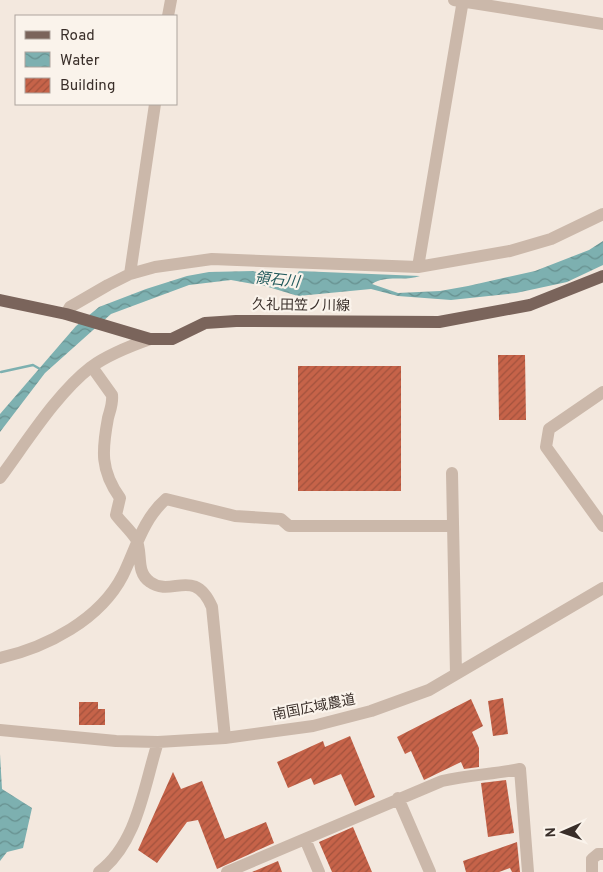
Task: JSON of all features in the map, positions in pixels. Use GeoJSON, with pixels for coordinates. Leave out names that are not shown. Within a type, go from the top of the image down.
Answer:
{"type":"FeatureCollection","features":[{"type":"Feature","properties":{"kind":"main road","name":"久礼田笠ノ川線"},"geometry":{"type":"LineString","coordinates":[[0,300],[68,315],[145,337],[172,339],[205,323],[236,321],[439,322],[481,316],[530,305],[603,276]]}},
{"type":"Feature","properties":{"kind":"street"},"geometry":{"type":"LineString","coordinates":[[168,15],[171,0]]}},
{"type":"Feature","properties":{"kind":"street"},"geometry":{"type":"LineString","coordinates":[[418,267],[460,0],[603,24]]}},
{"type":"Feature","properties":{"kind":"street"},"geometry":{"type":"LineString","coordinates":[[130,274],[155,105]]}},
{"type":"Feature","properties":{"kind":"street"},"geometry":{"type":"LineString","coordinates":[[68,315],[70,308],[130,274],[155,267],[212,259],[418,267],[510,251],[550,239],[603,214]]}},
{"type":"Feature","properties":{"kind":"street"},"geometry":{"type":"LineString","coordinates":[[0,478],[72,384],[92,367],[145,337]]}},
{"type":"Feature","properties":{"kind":"street"},"geometry":{"type":"LineString","coordinates":[[92,367],[112,395],[113,402],[108,417],[104,452],[104,469],[109,482],[120,498],[116,515],[137,540],[140,568],[147,581],[154,585],[194,585],[208,596],[215,625],[225,738]]}},
{"type":"Feature","properties":{"kind":"street"},"geometry":{"type":"LineString","coordinates":[[603,392],[548,429],[546,447],[603,526]]}},
{"type":"Feature","properties":{"kind":"street"},"geometry":{"type":"LineString","coordinates":[[452,473],[456,674]]}},
{"type":"Feature","properties":{"kind":"street"},"geometry":{"type":"LineString","coordinates":[[0,658],[29,650],[50,641],[92,614],[106,601],[123,575],[137,540],[155,511],[166,499],[236,516],[281,519],[289,526],[452,526]]}},
{"type":"Feature","properties":{"kind":"street","name":"南国広域農道"},"geometry":{"type":"LineString","coordinates":[[0,730],[116,741],[158,742],[225,738],[314,726],[371,711],[429,690],[603,588]]}},
{"type":"Feature","properties":{"kind":"street"},"geometry":{"type":"LineString","coordinates":[[99,872],[118,853],[129,833],[158,742]]}},
{"type":"Feature","properties":{"kind":"street"},"geometry":{"type":"LineString","coordinates":[[227,872],[442,781],[468,775],[494,774],[520,769],[528,872]]}},
{"type":"Feature","properties":{"kind":"street"},"geometry":{"type":"LineString","coordinates":[[398,798],[430,872]]}},
{"type":"Feature","properties":{"kind":"street"},"geometry":{"type":"LineString","coordinates":[[305,839],[319,872]]}},
{"type":"Feature","properties":{"kind":"street"},"geometry":{"type":"LineString","coordinates":[[592,872],[592,859],[598,854],[603,854]]}},
{"type":"Feature","properties":{"kind":"water","name":"領石川"},"geometry":{"type":"Polygon","coordinates":[[[603,241],[603,265],[567,282],[516,293],[451,300],[398,296],[371,289],[298,296],[265,286],[231,280],[189,285],[111,314],[45,373],[0,432],[0,414],[76,326],[99,307],[187,276],[209,272],[253,271],[273,277],[295,277],[299,271],[420,276],[384,279],[372,284],[398,293],[440,291],[535,271],[589,250],[603,241]]]}},
{"type":"Feature","properties":{"kind":"water"},"geometry":{"type":"Polygon","coordinates":[[[0,754],[2,789],[32,808],[23,848],[7,852],[0,861],[0,754]]]}},
{"type":"Feature","properties":{"kind":"building"},"geometry":{"type":"Polygon","coordinates":[[[498,355],[525,355],[526,420],[499,420],[498,355]]]}},
{"type":"Feature","properties":{"kind":"building"},"geometry":{"type":"Polygon","coordinates":[[[298,366],[401,366],[401,491],[298,491],[298,366]]]}},
{"type":"Feature","properties":{"kind":"building"},"geometry":{"type":"Polygon","coordinates":[[[503,698],[508,734],[493,736],[488,701],[503,698]]]}},
{"type":"Feature","properties":{"kind":"building"},"geometry":{"type":"Polygon","coordinates":[[[471,699],[483,726],[472,732],[479,748],[479,767],[464,769],[461,762],[424,780],[411,751],[405,754],[397,737],[471,699]]]}},
{"type":"Feature","properties":{"kind":"building"},"geometry":{"type":"Polygon","coordinates":[[[79,702],[98,702],[98,709],[105,709],[105,725],[79,725],[79,702]]]}},
{"type":"Feature","properties":{"kind":"building"},"geometry":{"type":"Polygon","coordinates":[[[350,736],[375,797],[355,806],[341,774],[314,785],[311,778],[288,788],[277,762],[323,741],[325,747],[350,736]]]}},
{"type":"Feature","properties":{"kind":"building"},"geometry":{"type":"Polygon","coordinates":[[[173,772],[181,789],[202,781],[225,839],[266,822],[274,843],[217,869],[198,820],[187,822],[157,863],[138,850],[173,772]]]}},
{"type":"Feature","properties":{"kind":"building"},"geometry":{"type":"Polygon","coordinates":[[[506,780],[514,833],[488,837],[481,783],[506,780]]]}},
{"type":"Feature","properties":{"kind":"building"},"geometry":{"type":"Polygon","coordinates":[[[353,827],[372,872],[332,872],[319,842],[353,827]]]}},
{"type":"Feature","properties":{"kind":"building"},"geometry":{"type":"Polygon","coordinates":[[[517,842],[520,872],[512,872],[510,868],[499,872],[466,872],[463,861],[517,842]]]}},
{"type":"Feature","properties":{"kind":"building"},"geometry":{"type":"Polygon","coordinates":[[[278,861],[282,872],[252,872],[278,861]]]}},
{"type":"Feature","properties":{"kind":"waterway"},"geometry":{"type":"LineString","coordinates":[[1,372],[33,365],[40,369]]}}]}
